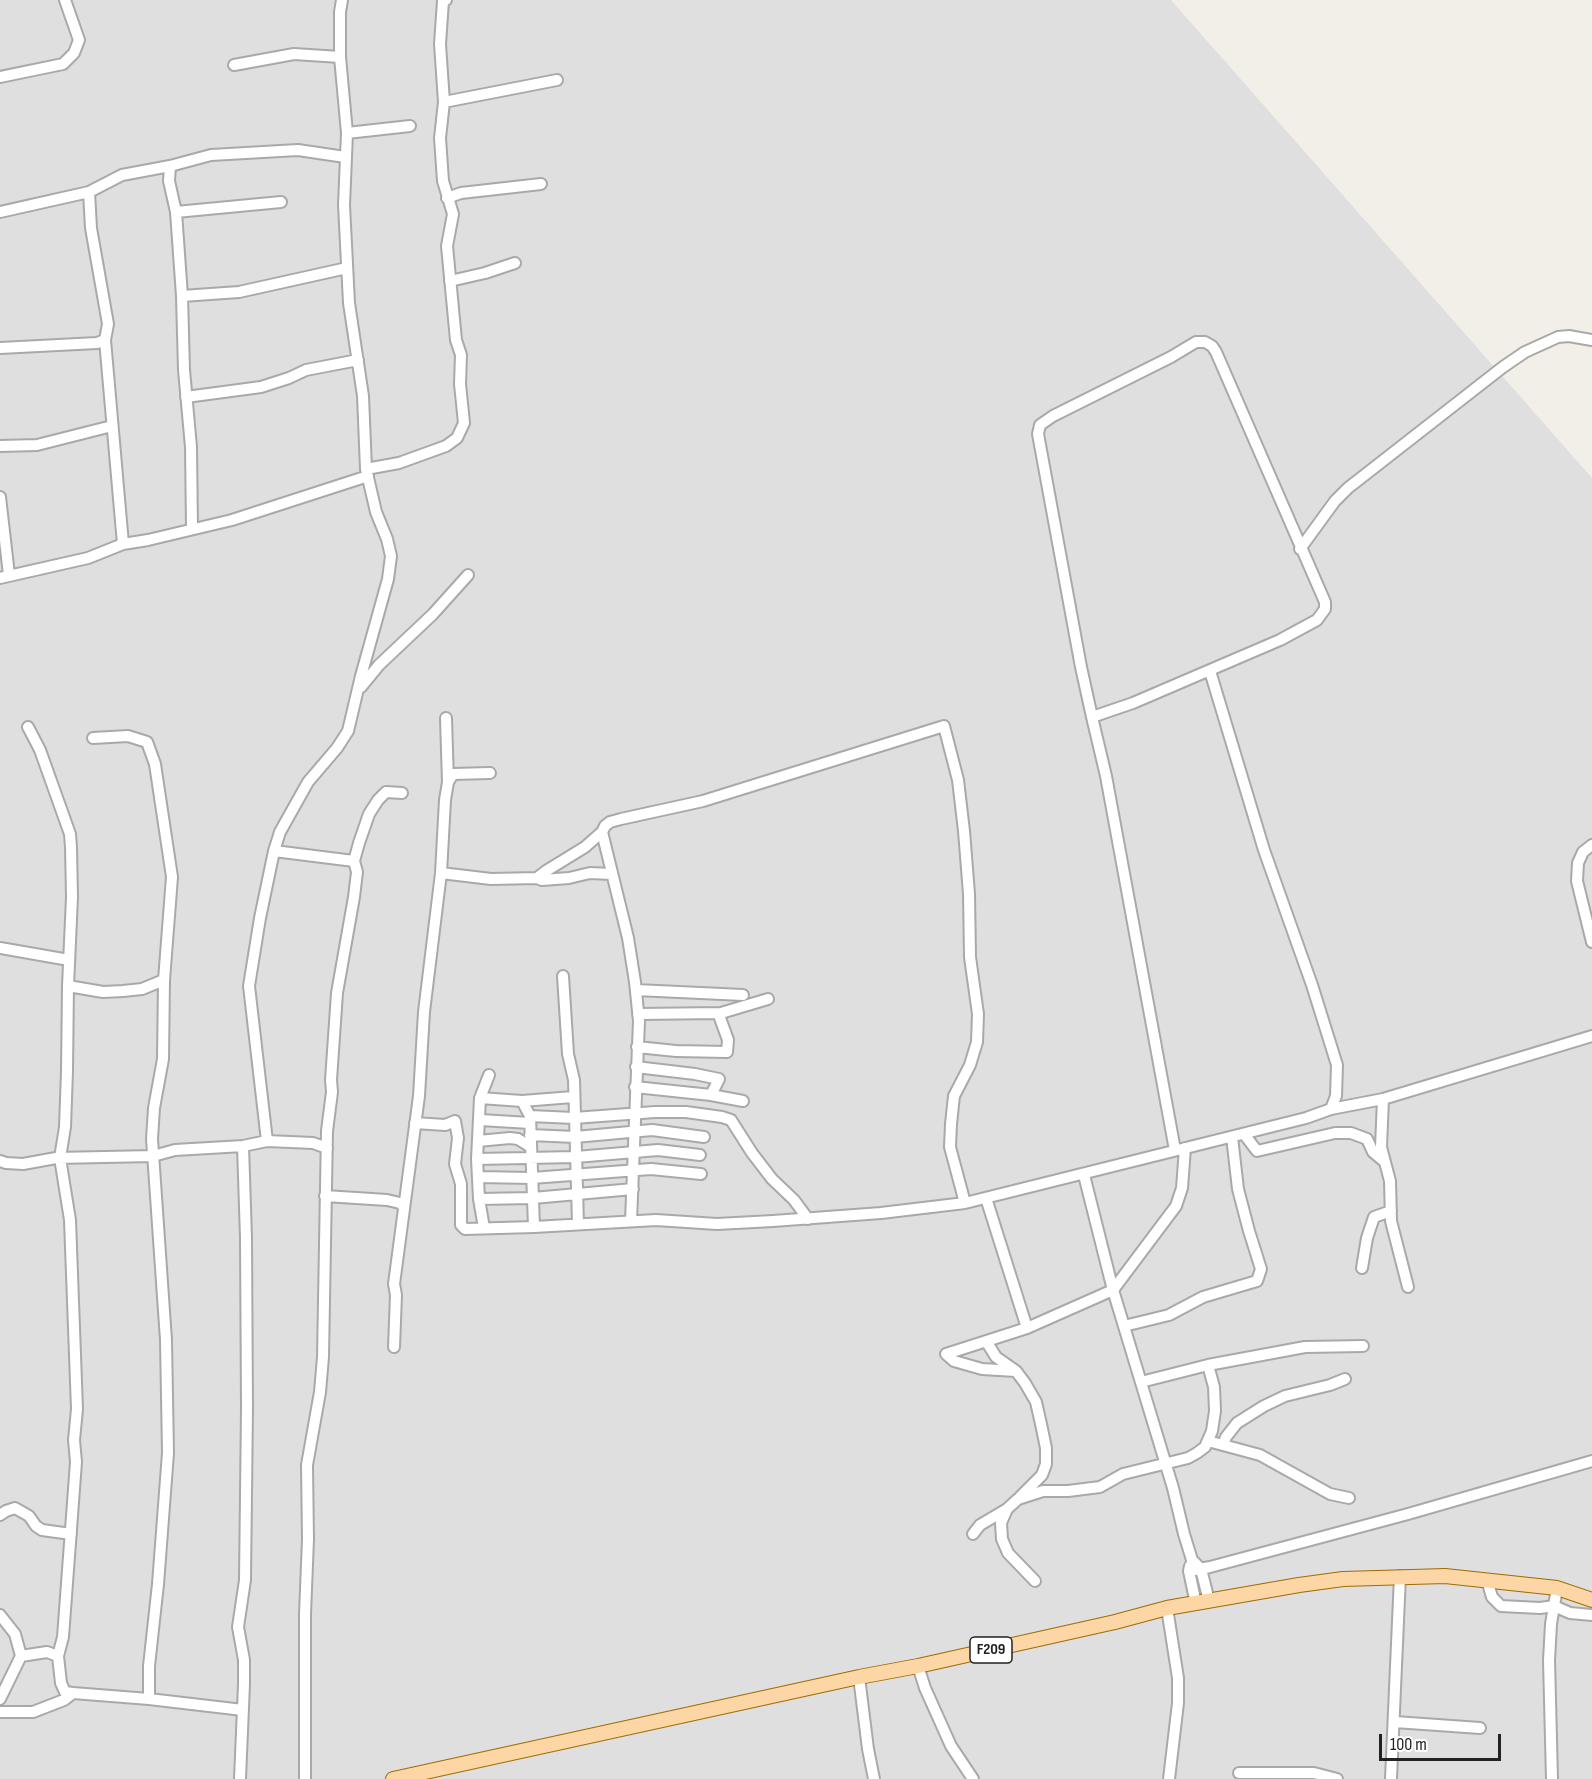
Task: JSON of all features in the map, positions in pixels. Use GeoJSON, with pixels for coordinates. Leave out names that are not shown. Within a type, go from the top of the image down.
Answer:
{"type":"FeatureCollection","features":[{"type":"Feature","properties":{"kind":"main road","name":"F209"},"geometry":{"type":"LineString","coordinates":[[393,1779],[918,1666],[1115,1622],[1167,1608],[1343,1578],[1445,1576],[1557,1588],[1592,1600]]}},
{"type":"Feature","properties":{"kind":"street"},"geometry":{"type":"LineString","coordinates":[[0,77],[63,64],[74,53],[79,40],[65,0]]}},
{"type":"Feature","properties":{"kind":"street"},"geometry":{"type":"LineString","coordinates":[[267,1141],[249,986],[274,850],[280,832],[308,782],[345,738],[388,579],[391,556],[376,512],[367,473],[363,396],[349,303],[345,237],[347,133],[340,57],[342,0]]}},
{"type":"Feature","properties":{"kind":"street"},"geometry":{"type":"LineString","coordinates":[[0,497],[4,576],[88,558],[123,544],[232,520],[424,455],[446,446],[456,438],[462,431],[465,411],[460,384],[461,355],[456,340],[447,238],[453,214],[443,181],[440,138],[444,102],[440,44],[444,0]]}},
{"type":"Feature","properties":{"kind":"street"},"geometry":{"type":"LineString","coordinates":[[234,65],[294,54],[340,57]]}},
{"type":"Feature","properties":{"kind":"street"},"geometry":{"type":"LineString","coordinates":[[444,102],[557,80]]}},
{"type":"Feature","properties":{"kind":"street"},"geometry":{"type":"LineString","coordinates":[[347,133],[410,126]]}},
{"type":"Feature","properties":{"kind":"street"},"geometry":{"type":"LineString","coordinates":[[0,212],[89,192],[122,175],[170,166],[210,155],[297,150],[345,157]]}},
{"type":"Feature","properties":{"kind":"street"},"geometry":{"type":"LineString","coordinates":[[170,166],[169,181],[176,212],[182,296],[186,397],[191,447],[192,528]]}},
{"type":"Feature","properties":{"kind":"street"},"geometry":{"type":"LineString","coordinates":[[447,198],[461,193],[541,184]]}},
{"type":"Feature","properties":{"kind":"street"},"geometry":{"type":"LineString","coordinates":[[89,192],[92,228],[108,324],[105,340],[123,544]]}},
{"type":"Feature","properties":{"kind":"street"},"geometry":{"type":"LineString","coordinates":[[176,212],[281,202]]}},
{"type":"Feature","properties":{"kind":"street"},"geometry":{"type":"LineString","coordinates":[[450,281],[485,273],[516,262]]}},
{"type":"Feature","properties":{"kind":"street"},"geometry":{"type":"LineString","coordinates":[[182,296],[239,292],[347,268]]}},
{"type":"Feature","properties":{"kind":"street"},"geometry":{"type":"LineString","coordinates":[[1300,549],[1335,501],[1348,488],[1503,367],[1525,352],[1558,337],[1569,336],[1592,340]]}},
{"type":"Feature","properties":{"kind":"street"},"geometry":{"type":"LineString","coordinates":[[0,348],[97,343],[105,340]]}},
{"type":"Feature","properties":{"kind":"street"},"geometry":{"type":"LineString","coordinates":[[1016,1371],[975,1367],[950,1359],[946,1354],[1027,1328],[1113,1290],[1176,1206],[1182,1188],[1180,1149],[1106,777],[1092,717],[1081,667],[1038,434],[1040,426],[1046,420],[1196,342],[1205,342],[1216,352],[1325,602],[1325,609],[1317,620],[1280,640],[1133,703],[1092,717]]}},
{"type":"Feature","properties":{"kind":"street"},"geometry":{"type":"LineString","coordinates":[[186,397],[261,387],[306,370],[358,360]]}},
{"type":"Feature","properties":{"kind":"street"},"geometry":{"type":"LineString","coordinates":[[0,446],[38,445],[112,426]]}},
{"type":"Feature","properties":{"kind":"street"},"geometry":{"type":"LineString","coordinates":[[357,693],[379,665],[433,614],[468,575]]}},
{"type":"Feature","properties":{"kind":"street"},"geometry":{"type":"LineString","coordinates":[[1210,671],[1264,850],[1312,985],[1337,1065],[1336,1096],[1331,1109]]}},
{"type":"Feature","properties":{"kind":"street"},"geometry":{"type":"LineString","coordinates":[[394,1347],[396,1295],[394,1284],[415,1123],[424,1012],[441,873],[448,782],[446,718]]}},
{"type":"Feature","properties":{"kind":"street"},"geometry":{"type":"LineString","coordinates":[[537,878],[602,832],[610,822],[703,801],[944,726],[958,780],[963,821],[969,894],[970,957],[978,1014],[977,1042],[970,1065],[954,1096],[951,1124],[950,1147],[965,1203]]}},
{"type":"Feature","properties":{"kind":"street"},"geometry":{"type":"LineString","coordinates":[[28,727],[40,750],[70,834],[72,897],[67,1088],[60,1158],[70,1220],[77,1409],[71,1534],[63,1637],[58,1656],[63,1689],[73,1693],[243,1710]]}},
{"type":"Feature","properties":{"kind":"street"},"geometry":{"type":"LineString","coordinates":[[93,738],[128,736],[147,742],[155,764],[172,877],[164,980],[164,1059],[154,1108],[153,1156],[166,1340],[168,1453],[149,1666],[149,1699]]}},
{"type":"Feature","properties":{"kind":"street"},"geometry":{"type":"LineString","coordinates":[[448,782],[453,774],[490,773]]}},
{"type":"Feature","properties":{"kind":"street"},"geometry":{"type":"LineString","coordinates":[[305,1779],[307,1465],[320,1392],[323,1357],[327,1131],[332,1092],[338,993],[354,897],[357,872],[354,861],[369,814],[386,792],[402,793]]}},
{"type":"Feature","properties":{"kind":"street"},"geometry":{"type":"LineString","coordinates":[[602,832],[628,938],[638,1014],[631,1221]]}},
{"type":"Feature","properties":{"kind":"street"},"geometry":{"type":"LineString","coordinates":[[1592,845],[1583,852],[1578,863],[1577,881],[1592,942]]}},
{"type":"Feature","properties":{"kind":"street"},"geometry":{"type":"LineString","coordinates":[[274,850],[354,861]]}},
{"type":"Feature","properties":{"kind":"street"},"geometry":{"type":"LineString","coordinates":[[441,873],[491,879],[537,878],[542,880],[569,878],[590,873],[611,874]]}},
{"type":"Feature","properties":{"kind":"street"},"geometry":{"type":"LineString","coordinates":[[0,948],[69,960]]}},
{"type":"Feature","properties":{"kind":"street"},"geometry":{"type":"LineString","coordinates":[[562,976],[568,1054],[574,1080],[578,1224]]}},
{"type":"Feature","properties":{"kind":"street"},"geometry":{"type":"LineString","coordinates":[[68,986],[95,991],[123,991],[142,988],[164,980]]}},
{"type":"Feature","properties":{"kind":"street"},"geometry":{"type":"LineString","coordinates":[[636,990],[743,995]]}},
{"type":"Feature","properties":{"kind":"street"},"geometry":{"type":"LineString","coordinates":[[638,1014],[721,1012],[768,999]]}},
{"type":"Feature","properties":{"kind":"street"},"geometry":{"type":"LineString","coordinates":[[637,1047],[727,1053],[728,1040],[720,1018],[721,1012]]}},
{"type":"Feature","properties":{"kind":"street"},"geometry":{"type":"LineString","coordinates":[[415,1123],[445,1125],[455,1121],[458,1138],[455,1164],[461,1184],[461,1226],[471,1230],[631,1221],[673,1220],[717,1224],[808,1219],[965,1203],[1244,1134],[1331,1109],[1383,1099],[1592,1036]]}},
{"type":"Feature","properties":{"kind":"street"},"geometry":{"type":"LineString","coordinates":[[636,1068],[695,1074],[719,1079],[711,1095]]}},
{"type":"Feature","properties":{"kind":"street"},"geometry":{"type":"LineString","coordinates":[[484,1228],[479,1199],[477,1159],[480,1098],[489,1075]]}},
{"type":"Feature","properties":{"kind":"street"},"geometry":{"type":"LineString","coordinates":[[635,1087],[711,1095],[743,1101]]}},
{"type":"Feature","properties":{"kind":"street"},"geometry":{"type":"LineString","coordinates":[[480,1098],[522,1101],[573,1097]]}},
{"type":"Feature","properties":{"kind":"street"},"geometry":{"type":"LineString","coordinates":[[1383,1099],[1381,1148],[1390,1181],[1391,1221],[1408,1287]]}},
{"type":"Feature","properties":{"kind":"street"},"geometry":{"type":"LineString","coordinates":[[530,1119],[536,1108],[536,1100]]}},
{"type":"Feature","properties":{"kind":"street"},"geometry":{"type":"LineString","coordinates":[[522,1101],[530,1119],[534,1227]]}},
{"type":"Feature","properties":{"kind":"street"},"geometry":{"type":"LineString","coordinates":[[480,1120],[574,1118],[641,1112],[686,1112],[722,1117],[731,1120],[772,1179],[794,1200],[808,1219]]}},
{"type":"Feature","properties":{"kind":"street"},"geometry":{"type":"LineString","coordinates":[[477,1159],[575,1137],[634,1131],[672,1132],[704,1137]]}},
{"type":"Feature","properties":{"kind":"street"},"geometry":{"type":"LineString","coordinates":[[1244,1134],[1257,1151],[1335,1133],[1352,1133],[1367,1139],[1373,1152],[1385,1162]]}},
{"type":"Feature","properties":{"kind":"street"},"geometry":{"type":"LineString","coordinates":[[1124,1326],[1169,1315],[1203,1297],[1257,1281],[1261,1269],[1238,1189],[1232,1137]]}},
{"type":"Feature","properties":{"kind":"street"},"geometry":{"type":"LineString","coordinates":[[478,1141],[518,1139],[531,1146],[576,1158],[658,1150],[700,1155]]}},
{"type":"Feature","properties":{"kind":"street"},"geometry":{"type":"LineString","coordinates":[[0,1161],[23,1164],[60,1158],[153,1156],[175,1150],[243,1146],[267,1141],[313,1143],[327,1148]]}},
{"type":"Feature","properties":{"kind":"street"},"geometry":{"type":"LineString","coordinates":[[240,1779],[243,1660],[238,1627],[245,1580],[246,1522],[246,1238],[243,1146]]}},
{"type":"Feature","properties":{"kind":"street"},"geometry":{"type":"LineString","coordinates":[[478,1177],[532,1178],[651,1169],[701,1174]]}},
{"type":"Feature","properties":{"kind":"street"},"geometry":{"type":"LineString","coordinates":[[1084,1175],[1113,1290],[1165,1464],[1190,1566],[1202,1602]]}},
{"type":"Feature","properties":{"kind":"street"},"geometry":{"type":"LineString","coordinates":[[479,1199],[533,1198],[633,1189]]}},
{"type":"Feature","properties":{"kind":"street"},"geometry":{"type":"LineString","coordinates":[[325,1196],[387,1200],[404,1206]]}},
{"type":"Feature","properties":{"kind":"street"},"geometry":{"type":"LineString","coordinates":[[986,1198],[1027,1328]]}},
{"type":"Feature","properties":{"kind":"street"},"geometry":{"type":"LineString","coordinates":[[1362,1268],[1367,1238],[1374,1217],[1391,1211]]}},
{"type":"Feature","properties":{"kind":"street"},"geometry":{"type":"LineString","coordinates":[[973,1534],[980,1525],[1007,1509],[1018,1499],[1042,1475],[1046,1464],[1046,1449],[1036,1402],[1016,1371],[996,1357],[986,1341]]}},
{"type":"Feature","properties":{"kind":"street"},"geometry":{"type":"LineString","coordinates":[[1141,1382],[1208,1365],[1305,1347],[1363,1346]]}},
{"type":"Feature","properties":{"kind":"street"},"geometry":{"type":"LineString","coordinates":[[1018,1499],[1043,1491],[1100,1487],[1123,1474],[1188,1458],[1205,1447],[1212,1431],[1215,1411],[1214,1386],[1208,1365]]}},
{"type":"Feature","properties":{"kind":"street"},"geometry":{"type":"LineString","coordinates":[[1223,1445],[1237,1423],[1256,1410],[1285,1396],[1330,1385],[1345,1378]]}},
{"type":"Feature","properties":{"kind":"street"},"geometry":{"type":"LineString","coordinates":[[1208,1441],[1260,1455],[1330,1494],[1349,1498]]}},
{"type":"Feature","properties":{"kind":"street"},"geometry":{"type":"LineString","coordinates":[[1190,1566],[1201,1569],[1408,1514],[1592,1461]]}},
{"type":"Feature","properties":{"kind":"street"},"geometry":{"type":"LineString","coordinates":[[0,1515],[6,1510],[15,1508],[28,1516],[36,1527],[42,1530],[71,1534]]}},
{"type":"Feature","properties":{"kind":"street"},"geometry":{"type":"LineString","coordinates":[[1007,1509],[1001,1523],[1002,1539],[1008,1553],[1035,1581]]}},
{"type":"Feature","properties":{"kind":"street"},"geometry":{"type":"LineString","coordinates":[[1201,1569],[1202,1602]]}},
{"type":"Feature","properties":{"kind":"street"},"geometry":{"type":"LineString","coordinates":[[1391,1779],[1400,1576]]}},
{"type":"Feature","properties":{"kind":"street"},"geometry":{"type":"LineString","coordinates":[[1487,1580],[1492,1597],[1501,1606],[1540,1608],[1554,1606],[1570,1613],[1592,1615]]}},
{"type":"Feature","properties":{"kind":"street"},"geometry":{"type":"LineString","coordinates":[[1552,1779],[1549,1660],[1557,1588]]}},
{"type":"Feature","properties":{"kind":"street"},"geometry":{"type":"LineString","coordinates":[[1167,1608],[1174,1648],[1178,1695],[1168,1779]]}},
{"type":"Feature","properties":{"kind":"street"},"geometry":{"type":"LineString","coordinates":[[0,1615],[15,1634],[21,1656],[0,1699]]}},
{"type":"Feature","properties":{"kind":"street"},"geometry":{"type":"LineString","coordinates":[[21,1656],[47,1652],[58,1656]]}},
{"type":"Feature","properties":{"kind":"street"},"geometry":{"type":"LineString","coordinates":[[918,1666],[925,1688],[951,1746],[973,1779]]}},
{"type":"Feature","properties":{"kind":"street"},"geometry":{"type":"LineString","coordinates":[[859,1677],[874,1779]]}},
{"type":"Feature","properties":{"kind":"street"},"geometry":{"type":"LineString","coordinates":[[0,1712],[33,1712],[64,1700],[73,1693]]}},
{"type":"Feature","properties":{"kind":"street"},"geometry":{"type":"LineString","coordinates":[[1395,1722],[1480,1728]]}},
{"type":"Feature","properties":{"kind":"street"},"geometry":{"type":"LineString","coordinates":[[1239,1773],[1314,1773],[1337,1779]]}},
{"type":"Feature","properties":{"kind":"shaded area"},"geometry":{"type":"Polygon","coordinates":[[[0,0],[1171,0],[1592,478],[1592,1779],[0,1779],[0,0]]]}}]}
